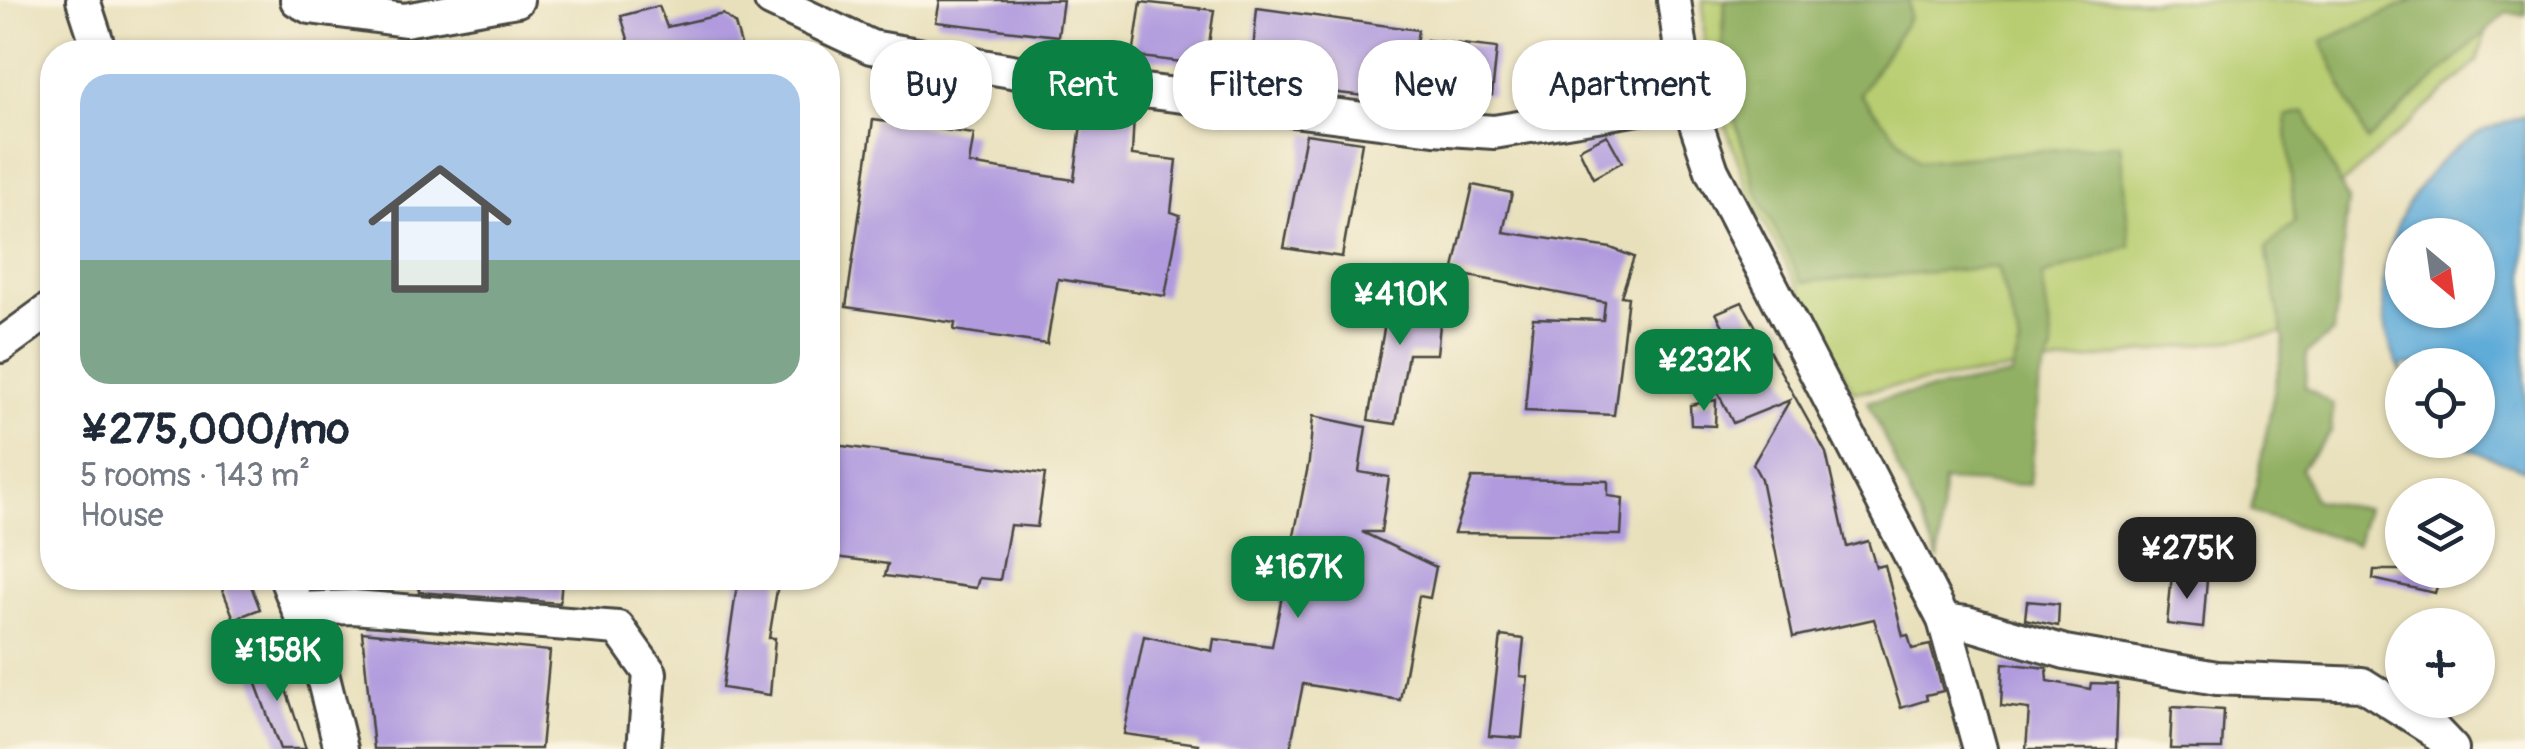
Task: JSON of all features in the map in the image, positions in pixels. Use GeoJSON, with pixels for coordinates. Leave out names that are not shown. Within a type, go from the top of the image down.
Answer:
{"type":"FeatureCollection","features":[{"type":"Feature","properties":{"kind":"street"},"geometry":{"type":"LineString","coordinates":[[83,0],[96,40]]}},
{"type":"Feature","properties":{"kind":"street"},"geometry":{"type":"LineString","coordinates":[[296,0],[310,7],[405,20],[517,0]]}},
{"type":"Feature","properties":{"kind":"street"},"geometry":{"type":"LineString","coordinates":[[771,0],[871,47],[1081,83],[1434,128],[1494,132],[1512,129]]}},
{"type":"Feature","properties":{"kind":"street"},"geometry":{"type":"LineString","coordinates":[[1674,0],[1680,40]]}},
{"type":"Feature","properties":{"kind":"street"},"geometry":{"type":"LineString","coordinates":[[1698,130],[1712,171],[1747,245],[1944,620],[1980,749]]}},
{"type":"Feature","properties":{"kind":"street"},"geometry":{"type":"LineString","coordinates":[[0,346],[40,317]]}},
{"type":"Feature","properties":{"kind":"street"},"geometry":{"type":"LineString","coordinates":[[291,590],[319,660],[341,749]]}},
{"type":"Feature","properties":{"kind":"street"},"geometry":{"type":"LineString","coordinates":[[300,609],[354,607],[618,628],[650,673],[644,749]]}},
{"type":"Feature","properties":{"kind":"street"},"geometry":{"type":"LineString","coordinates":[[1944,620],[1968,622],[2064,652],[2217,678],[2362,684],[2434,729],[2452,749]]}},
{"type":"Feature","properties":{"kind":"green space"},"geometry":{"type":"Polygon","coordinates":[[[1703,0],[2496,0],[2477,62],[2331,194],[2324,327],[1854,392],[1752,200],[1727,130],[1746,130],[1746,40],[1704,40],[1703,0]]]}},
{"type":"Feature","properties":{"kind":"green space"},"geometry":{"type":"Polygon","coordinates":[[[1725,0],[1909,0],[1909,18],[1860,94],[1918,161],[2120,144],[2130,246],[2042,276],[2053,351],[2040,380],[2030,485],[1943,481],[1939,560],[1868,401],[2011,376],[2020,345],[1997,267],[1802,282],[1757,193],[1738,130],[1746,130],[1746,40],[1723,40],[1725,0]]]}},
{"type":"Feature","properties":{"kind":"green space"},"geometry":{"type":"Polygon","coordinates":[[[2415,0],[2525,0],[2525,16],[2507,12],[2367,141],[2322,41],[2415,0]]]}},
{"type":"Feature","properties":{"kind":"green space"},"geometry":{"type":"Polygon","coordinates":[[[2305,112],[2348,200],[2334,332],[2307,353],[2305,387],[2333,405],[2331,432],[2301,468],[2314,500],[2366,509],[2357,544],[2251,512],[2284,340],[2266,248],[2295,222],[2286,117],[2305,112]]]}},
{"type":"Feature","properties":{"kind":"water"},"geometry":{"type":"Polygon","coordinates":[[[2525,116],[2525,470],[2493,458],[2495,348],[2392,348],[2387,328],[2495,328],[2495,218],[2401,218],[2424,180],[2447,155],[2474,135],[2525,116]]]}},
{"type":"Feature","properties":{"kind":"water"},"geometry":{"type":"Polygon","coordinates":[[[2385,270],[2385,319],[2383,308],[2385,270]]]}},
{"type":"Feature","properties":{"kind":"building"},"geometry":{"type":"Polygon","coordinates":[[[940,0],[1063,0],[1058,36],[936,22],[940,0]]]}},
{"type":"Feature","properties":{"kind":"building"},"geometry":{"type":"Polygon","coordinates":[[[1141,2],[1214,10],[1210,40],[1173,40],[1173,61],[1153,58],[1153,40],[1135,40],[1141,2]]]}},
{"type":"Feature","properties":{"kind":"building"},"geometry":{"type":"Polygon","coordinates":[[[659,6],[667,27],[723,14],[735,24],[740,40],[628,40],[621,16],[659,6]]]}},
{"type":"Feature","properties":{"kind":"building"},"geometry":{"type":"Polygon","coordinates":[[[1257,8],[1418,30],[1417,40],[1358,40],[1358,95],[1338,93],[1338,40],[1254,40],[1257,8]]]}},
{"type":"Feature","properties":{"kind":"building"},"geometry":{"type":"Polygon","coordinates":[[[1492,47],[1497,48],[1492,95],[1492,47]]]}},
{"type":"Feature","properties":{"kind":"building"},"geometry":{"type":"Polygon","coordinates":[[[872,130],[974,134],[969,164],[1074,180],[1080,130],[1133,130],[1132,155],[1177,160],[1171,212],[1180,215],[1165,296],[1058,279],[1047,344],[954,330],[955,323],[846,307],[872,130]]]}},
{"type":"Feature","properties":{"kind":"building"},"geometry":{"type":"Polygon","coordinates":[[[1306,134],[1362,142],[1342,257],[1284,248],[1306,134]]]}},
{"type":"Feature","properties":{"kind":"building"},"geometry":{"type":"Polygon","coordinates":[[[1607,135],[1622,162],[1593,178],[1579,149],[1607,135]]]}},
{"type":"Feature","properties":{"kind":"building"},"geometry":{"type":"Polygon","coordinates":[[[1473,185],[1512,193],[1503,232],[1611,248],[1634,257],[1621,296],[1628,297],[1614,415],[1525,411],[1533,318],[1603,320],[1605,302],[1453,273],[1473,185]]]}},
{"type":"Feature","properties":{"kind":"building"},"geometry":{"type":"Polygon","coordinates":[[[1394,272],[1416,277],[1409,314],[1441,315],[1437,354],[1408,354],[1396,424],[1368,420],[1394,272]]]}},
{"type":"Feature","properties":{"kind":"building"},"geometry":{"type":"Polygon","coordinates":[[[1742,302],[1826,453],[1847,547],[1868,541],[1876,567],[1885,565],[1903,636],[1908,635],[1912,649],[1930,645],[1943,691],[1926,695],[1927,700],[1901,708],[1874,619],[1793,637],[1761,479],[1753,464],[1790,400],[1733,423],[1710,376],[1742,361],[1716,313],[1742,302]]]}},
{"type":"Feature","properties":{"kind":"building"},"geometry":{"type":"Polygon","coordinates":[[[1716,400],[1715,426],[1691,425],[1690,405],[1716,400]]]}},
{"type":"Feature","properties":{"kind":"building"},"geometry":{"type":"Polygon","coordinates":[[[1313,416],[1366,427],[1359,472],[1389,477],[1381,532],[1362,532],[1436,567],[1430,598],[1419,596],[1400,700],[1303,684],[1290,749],[1198,749],[1199,744],[1124,734],[1144,636],[1212,651],[1214,639],[1272,646],[1309,461],[1313,416]]]}},
{"type":"Feature","properties":{"kind":"building"},"geometry":{"type":"Polygon","coordinates":[[[840,446],[1045,474],[1037,527],[1010,525],[1000,580],[979,578],[976,588],[885,576],[888,564],[840,558],[840,446]]]}},
{"type":"Feature","properties":{"kind":"building"},"geometry":{"type":"Polygon","coordinates":[[[1472,478],[1608,481],[1608,496],[1623,498],[1621,535],[1454,533],[1472,478]]]}},
{"type":"Feature","properties":{"kind":"building"},"geometry":{"type":"Polygon","coordinates":[[[2374,570],[2385,570],[2385,582],[2373,579],[2374,570]]]}},
{"type":"Feature","properties":{"kind":"building"},"geometry":{"type":"Polygon","coordinates":[[[2172,575],[2207,579],[2203,628],[2167,624],[2172,575]]]}},
{"type":"Feature","properties":{"kind":"building"},"geometry":{"type":"Polygon","coordinates":[[[223,590],[253,590],[260,609],[234,619],[223,590]]]}},
{"type":"Feature","properties":{"kind":"building"},"geometry":{"type":"Polygon","coordinates":[[[419,590],[561,590],[560,603],[419,590]]]}},
{"type":"Feature","properties":{"kind":"building"},"geometry":{"type":"Polygon","coordinates":[[[736,590],[777,590],[769,638],[775,638],[770,695],[722,688],[736,590]]]}},
{"type":"Feature","properties":{"kind":"building"},"geometry":{"type":"Polygon","coordinates":[[[2027,601],[2059,604],[2058,626],[2025,619],[2027,601]]]}},
{"type":"Feature","properties":{"kind":"building"},"geometry":{"type":"Polygon","coordinates":[[[362,632],[550,651],[541,749],[374,749],[362,632]]]}},
{"type":"Feature","properties":{"kind":"building"},"geometry":{"type":"Polygon","coordinates":[[[1501,636],[1524,639],[1520,676],[1528,677],[1522,738],[1489,736],[1501,636]]]}},
{"type":"Feature","properties":{"kind":"building"},"geometry":{"type":"Polygon","coordinates":[[[275,657],[306,749],[280,749],[249,665],[275,657]]]}},
{"type":"Feature","properties":{"kind":"building"},"geometry":{"type":"Polygon","coordinates":[[[2003,663],[2047,668],[2048,681],[2090,689],[2091,683],[2118,684],[2116,749],[2026,749],[2029,709],[2001,706],[2003,663]]]}},
{"type":"Feature","properties":{"kind":"building"},"geometry":{"type":"Polygon","coordinates":[[[2172,707],[2224,710],[2222,749],[2170,749],[2172,707]]]}}]}
